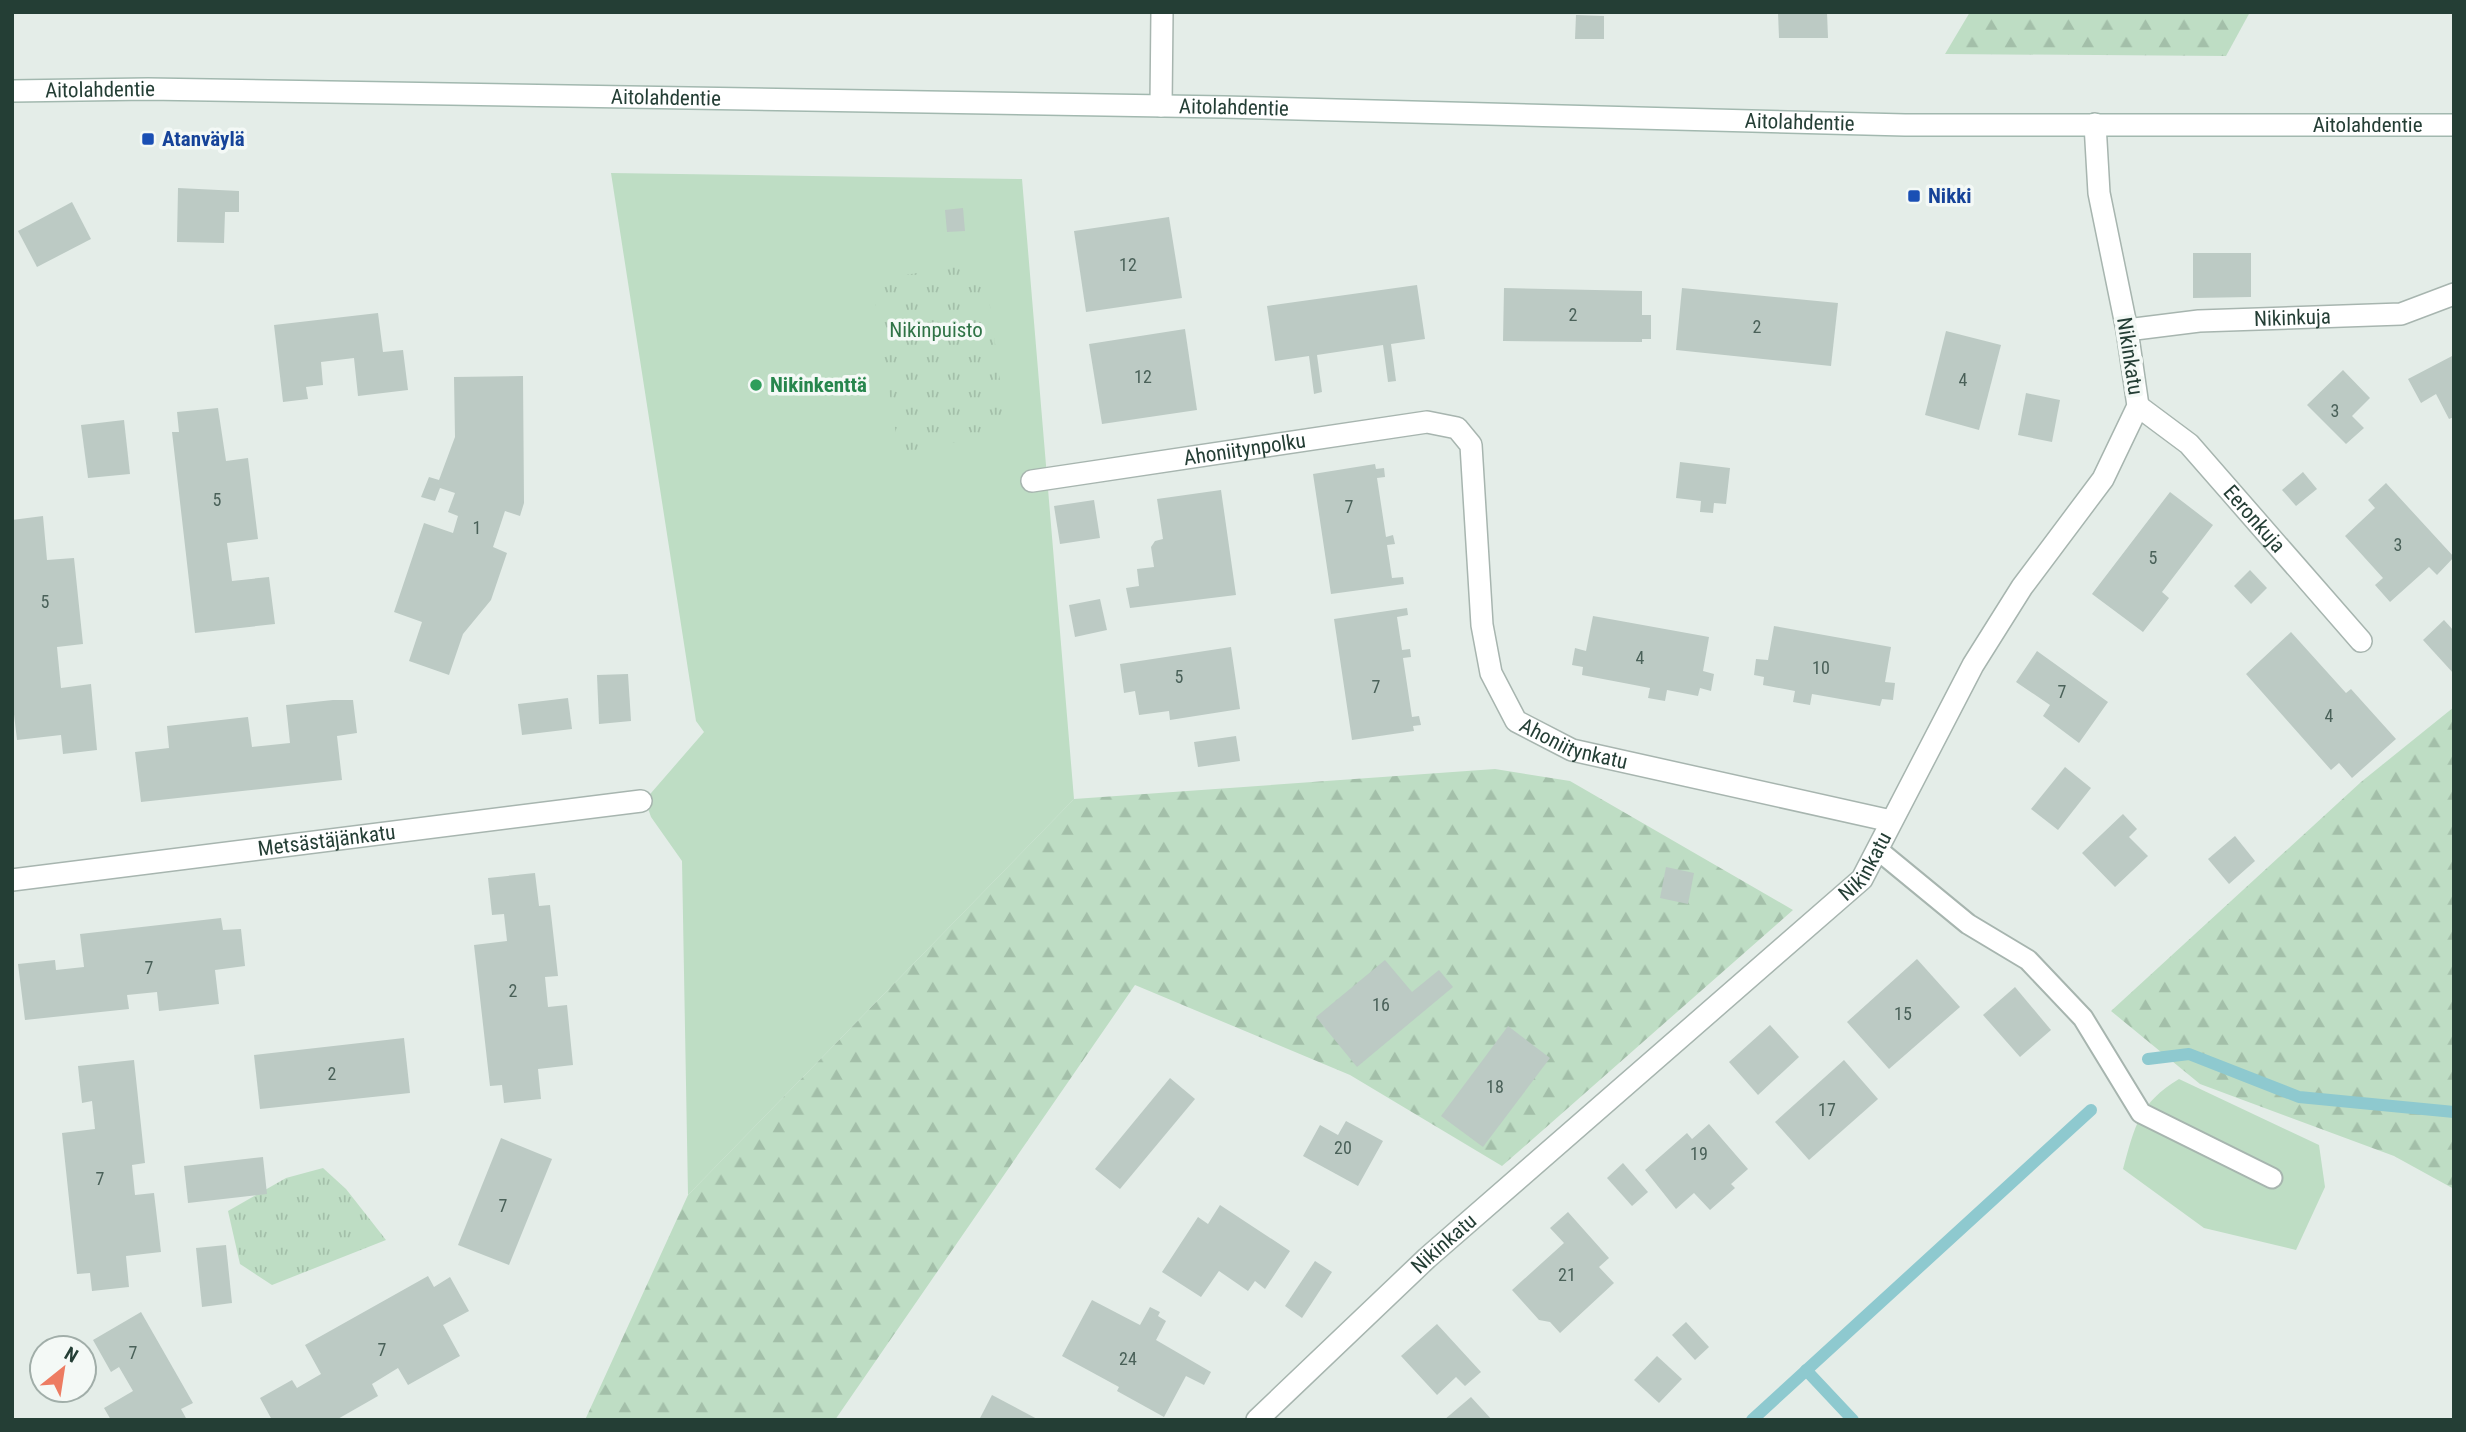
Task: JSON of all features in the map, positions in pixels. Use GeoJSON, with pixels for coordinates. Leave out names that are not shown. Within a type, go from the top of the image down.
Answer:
{"type":"FeatureCollection","features":[{"type":"Feature","properties":{"kind":"street"},"geometry":{"type":"LineString","coordinates":[[1161,106],[1162,12]]}},
{"type":"Feature","properties":{"kind":"street","name":"Aitolahdentie"},"geometry":{"type":"LineString","coordinates":[[12,90],[176,89],[1161,106],[1905,124],[2454,125]]}},
{"type":"Feature","properties":{"kind":"street","name":"Nikinkatu"},"geometry":{"type":"LineString","coordinates":[[1257,1420],[1427,1258],[1862,880],[1973,665],[2021,587],[2103,480],[2138,406],[2127,330],[2099,193],[2095,124]]}},
{"type":"Feature","properties":{"kind":"street","name":"Nikinkuja"},"geometry":{"type":"LineString","coordinates":[[2127,330],[2199,321],[2401,314],[2454,294]]}},
{"type":"Feature","properties":{"kind":"street","name":"Eeronkuja"},"geometry":{"type":"LineString","coordinates":[[2138,406],[2189,444],[2361,641]]}},
{"type":"Feature","properties":{"kind":"street","name":"Ahoniitynpolku"},"geometry":{"type":"LineString","coordinates":[[1032,481],[1427,422],[1457,428]]}},
{"type":"Feature","properties":{"kind":"street","name":"Ahoniitynkatu"},"geometry":{"type":"LineString","coordinates":[[1457,428],[1471,445],[1482,625],[1491,673],[1516,721],[1572,750],[1891,821]]}},
{"type":"Feature","properties":{"kind":"street","name":"Metsästäjänkatu"},"geometry":{"type":"LineString","coordinates":[[12,880],[642,802]]}},
{"type":"Feature","properties":{"kind":"lane"},"geometry":{"type":"LineString","coordinates":[[1878,850],[1968,924],[2028,960],[2083,1017],[2141,1113],[2272,1178]]}},
{"type":"Feature","properties":{"kind":"green space"},"geometry":{"type":"Polygon","coordinates":[[[1970,12],[2250,12],[2226,56],[1945,54],[1970,12]]]}},
{"type":"Feature","properties":{"kind":"green space"},"geometry":{"type":"Polygon","coordinates":[[[611,173],[1022,179],[1074,799],[688,1195],[682,861],[651,817],[645,800],[704,732],[696,721],[611,173]]]}},
{"type":"Feature","properties":{"kind":"green space","name":"Nikinpuisto"},"geometry":{"type":"Polygon","coordinates":[[[984,261],[1007,433],[899,453],[872,281],[984,261]]]}},
{"type":"Feature","properties":{"kind":"green space"},"geometry":{"type":"Polygon","coordinates":[[[2454,707],[2454,1189],[2394,1156],[2200,1084],[2111,1011],[2361,782],[2454,707]]]}},
{"type":"Feature","properties":{"kind":"green space"},"geometry":{"type":"Polygon","coordinates":[[[1495,769],[1570,781],[1793,910],[1502,1166],[1350,1075],[1135,985],[835,1420],[585,1420],[688,1195],[1074,799],[1495,769]]]}},
{"type":"Feature","properties":{"kind":"green space"},"geometry":{"type":"Polygon","coordinates":[[[2179,1079],[2319,1145],[2325,1187],[2296,1250],[2204,1228],[2123,1169],[2140,1117],[2155,1097],[2179,1079]]]}},
{"type":"Feature","properties":{"kind":"green space"},"geometry":{"type":"Polygon","coordinates":[[[323,1168],[346,1189],[386,1240],[272,1285],[240,1264],[228,1211],[286,1178],[323,1168]]]}},
{"type":"Feature","properties":{"kind":"building"},"geometry":{"type":"Polygon","coordinates":[[[1778,12],[1827,12],[1828,38],[1779,38],[1778,12]]]}},
{"type":"Feature","properties":{"kind":"building"},"geometry":{"type":"Polygon","coordinates":[[[1576,15],[1604,16],[1604,39],[1575,39],[1576,15]]]}},
{"type":"Feature","properties":{"kind":"building"},"geometry":{"type":"Polygon","coordinates":[[[178,188],[239,191],[239,212],[225,212],[224,243],[177,242],[178,188]]]}},
{"type":"Feature","properties":{"kind":"building"},"geometry":{"type":"Polygon","coordinates":[[[72,202],[91,239],[37,267],[18,231],[72,202]]]}},
{"type":"Feature","properties":{"kind":"building"},"geometry":{"type":"Polygon","coordinates":[[[963,208],[965,231],[947,232],[945,210],[963,208]]]}},
{"type":"Feature","properties":{"kind":"building"},"geometry":{"type":"Polygon","coordinates":[[[1169,217],[1182,298],[1086,312],[1074,231],[1169,217]]]}},
{"type":"Feature","properties":{"kind":"building"},"geometry":{"type":"Polygon","coordinates":[[[2193,253],[2251,253],[2251,297],[2193,298],[2193,253]]]}},
{"type":"Feature","properties":{"kind":"building"},"geometry":{"type":"Polygon","coordinates":[[[1417,285],[1425,339],[1391,344],[1396,381],[1388,382],[1383,345],[1317,355],[1322,392],[1314,394],[1309,356],[1275,361],[1267,306],[1417,285]]]}},
{"type":"Feature","properties":{"kind":"building"},"geometry":{"type":"Polygon","coordinates":[[[1504,288],[1642,291],[1642,315],[1651,315],[1651,339],[1642,339],[1642,342],[1503,341],[1504,288]]]}},
{"type":"Feature","properties":{"kind":"building"},"geometry":{"type":"Polygon","coordinates":[[[1682,288],[1838,303],[1831,366],[1676,350],[1682,288]]]}},
{"type":"Feature","properties":{"kind":"building"},"geometry":{"type":"Polygon","coordinates":[[[378,313],[383,352],[403,350],[408,390],[358,396],[354,358],[321,362],[323,385],[306,387],[308,399],[283,402],[274,325],[378,313]]]}},
{"type":"Feature","properties":{"kind":"building"},"geometry":{"type":"Polygon","coordinates":[[[1185,329],[1197,410],[1102,424],[1089,344],[1185,329]]]}},
{"type":"Feature","properties":{"kind":"building"},"geometry":{"type":"Polygon","coordinates":[[[1946,331],[2001,345],[1979,430],[1925,415],[1946,331]]]}},
{"type":"Feature","properties":{"kind":"building"},"geometry":{"type":"Polygon","coordinates":[[[2454,355],[2454,417],[2449,419],[2436,394],[2421,403],[2408,379],[2454,355]]]}},
{"type":"Feature","properties":{"kind":"building"},"geometry":{"type":"Polygon","coordinates":[[[2343,370],[2370,398],[2352,416],[2364,428],[2346,444],[2307,405],[2343,370]]]}},
{"type":"Feature","properties":{"kind":"building"},"geometry":{"type":"Polygon","coordinates":[[[523,376],[524,503],[520,516],[505,511],[493,547],[507,553],[491,600],[463,634],[449,675],[409,661],[422,622],[394,612],[424,523],[453,533],[458,516],[448,512],[455,493],[440,488],[435,501],[421,497],[429,477],[439,480],[455,437],[454,377],[523,376]]]}},
{"type":"Feature","properties":{"kind":"building"},"geometry":{"type":"Polygon","coordinates":[[[2026,393],[2060,400],[2052,442],[2018,435],[2026,393]]]}},
{"type":"Feature","properties":{"kind":"building"},"geometry":{"type":"Polygon","coordinates":[[[218,408],[226,461],[248,458],[258,539],[227,543],[232,581],[269,577],[275,624],[195,633],[172,432],[179,432],[177,412],[218,408]]]}},
{"type":"Feature","properties":{"kind":"building"},"geometry":{"type":"Polygon","coordinates":[[[124,420],[130,474],[88,478],[81,425],[124,420]]]}},
{"type":"Feature","properties":{"kind":"building"},"geometry":{"type":"Polygon","coordinates":[[[1680,462],[1730,468],[1726,504],[1714,503],[1713,513],[1700,512],[1701,501],[1676,498],[1680,462]]]}},
{"type":"Feature","properties":{"kind":"building"},"geometry":{"type":"Polygon","coordinates":[[[1375,464],[1376,469],[1384,468],[1385,477],[1377,478],[1386,537],[1393,535],[1395,544],[1387,545],[1392,578],[1403,577],[1404,584],[1331,594],[1313,474],[1375,464]]]}},
{"type":"Feature","properties":{"kind":"building"},"geometry":{"type":"Polygon","coordinates":[[[2303,472],[2317,489],[2296,506],[2282,490],[2303,472]]]}},
{"type":"Feature","properties":{"kind":"building"},"geometry":{"type":"Polygon","coordinates":[[[2386,483],[2454,557],[2437,575],[2429,567],[2390,602],[2375,585],[2383,578],[2345,536],[2375,508],[2368,500],[2386,483]]]}},
{"type":"Feature","properties":{"kind":"building"},"geometry":{"type":"Polygon","coordinates":[[[1221,490],[1236,595],[1130,608],[1126,588],[1139,586],[1137,569],[1154,567],[1151,547],[1155,541],[1163,539],[1157,499],[1221,490]]]}},
{"type":"Feature","properties":{"kind":"building"},"geometry":{"type":"Polygon","coordinates":[[[2170,492],[2213,525],[2162,592],[2169,598],[2143,632],[2092,594],[2170,492]]]}},
{"type":"Feature","properties":{"kind":"building"},"geometry":{"type":"Polygon","coordinates":[[[1094,500],[1100,538],[1060,544],[1054,506],[1094,500]]]}},
{"type":"Feature","properties":{"kind":"building"},"geometry":{"type":"Polygon","coordinates":[[[43,516],[47,560],[74,558],[83,644],[57,647],[61,688],[91,684],[97,750],[63,754],[61,735],[17,740],[12,697],[12,520],[43,516]]]}},
{"type":"Feature","properties":{"kind":"building"},"geometry":{"type":"Polygon","coordinates":[[[2250,570],[2267,588],[2251,604],[2234,586],[2250,570]]]}},
{"type":"Feature","properties":{"kind":"building"},"geometry":{"type":"Polygon","coordinates":[[[1100,599],[1107,630],[1075,637],[1069,605],[1100,599]]]}},
{"type":"Feature","properties":{"kind":"building"},"geometry":{"type":"Polygon","coordinates":[[[1407,608],[1408,615],[1397,617],[1402,650],[1410,649],[1411,657],[1403,658],[1412,717],[1419,716],[1421,725],[1413,726],[1414,731],[1352,740],[1334,619],[1407,608]]]}},
{"type":"Feature","properties":{"kind":"building"},"geometry":{"type":"Polygon","coordinates":[[[1593,616],[1709,637],[1703,671],[1714,674],[1711,691],[1700,688],[1698,696],[1667,690],[1665,701],[1648,698],[1650,688],[1582,675],[1583,667],[1572,665],[1575,648],[1586,651],[1593,616]]]}},
{"type":"Feature","properties":{"kind":"building"},"geometry":{"type":"Polygon","coordinates":[[[2444,620],[2454,631],[2454,674],[2423,640],[2444,620]]]}},
{"type":"Feature","properties":{"kind":"building"},"geometry":{"type":"Polygon","coordinates":[[[1774,626],[1891,647],[1885,682],[1895,683],[1893,700],[1882,699],[1880,706],[1812,694],[1810,705],[1793,702],[1795,691],[1763,685],[1764,677],[1754,675],[1756,659],[1768,660],[1774,626]]]}},
{"type":"Feature","properties":{"kind":"building"},"geometry":{"type":"Polygon","coordinates":[[[2291,632],[2346,693],[2351,689],[2396,739],[2352,778],[2339,763],[2331,770],[2246,674],[2291,632]]]}},
{"type":"Feature","properties":{"kind":"building"},"geometry":{"type":"Polygon","coordinates":[[[1231,647],[1240,709],[1170,720],[1169,711],[1139,715],[1135,691],[1124,693],[1120,664],[1231,647]]]}},
{"type":"Feature","properties":{"kind":"building"},"geometry":{"type":"Polygon","coordinates":[[[2037,651],[2108,702],[2079,743],[2043,716],[2050,705],[2016,682],[2037,651]]]}},
{"type":"Feature","properties":{"kind":"building"},"geometry":{"type":"Polygon","coordinates":[[[628,674],[631,721],[599,724],[597,675],[628,674]]]}},
{"type":"Feature","properties":{"kind":"building"},"geometry":{"type":"Polygon","coordinates":[[[568,698],[572,729],[522,735],[518,704],[568,698]]]}},
{"type":"Feature","properties":{"kind":"building"},"geometry":{"type":"Polygon","coordinates":[[[353,700],[357,733],[337,736],[342,780],[141,802],[135,752],[169,748],[167,726],[248,717],[252,747],[290,743],[286,705],[353,700]]]}},
{"type":"Feature","properties":{"kind":"building"},"geometry":{"type":"Polygon","coordinates":[[[1236,736],[1240,761],[1198,767],[1194,742],[1236,736]]]}},
{"type":"Feature","properties":{"kind":"building"},"geometry":{"type":"Polygon","coordinates":[[[2065,767],[2091,788],[2058,830],[2031,809],[2065,767]]]}},
{"type":"Feature","properties":{"kind":"building"},"geometry":{"type":"Polygon","coordinates":[[[2123,814],[2137,829],[2129,837],[2148,856],[2115,887],[2082,853],[2123,814]]]}},
{"type":"Feature","properties":{"kind":"building"},"geometry":{"type":"Polygon","coordinates":[[[2235,836],[2255,861],[2229,884],[2208,859],[2235,836]]]}},
{"type":"Feature","properties":{"kind":"building"},"geometry":{"type":"Polygon","coordinates":[[[1666,867],[1694,873],[1688,904],[1660,898],[1666,867]]]}},
{"type":"Feature","properties":{"kind":"building"},"geometry":{"type":"Polygon","coordinates":[[[535,873],[539,906],[550,905],[558,976],[545,977],[548,1007],[567,1005],[573,1065],[538,1069],[541,1099],[504,1103],[502,1085],[490,1086],[474,945],[507,941],[504,914],[492,915],[488,878],[535,873]]]}},
{"type":"Feature","properties":{"kind":"building"},"geometry":{"type":"Polygon","coordinates":[[[221,918],[223,930],[241,929],[245,966],[215,970],[219,1004],[159,1011],[157,992],[127,995],[129,1009],[25,1020],[18,964],[55,960],[56,970],[84,967],[80,934],[221,918]]]}},
{"type":"Feature","properties":{"kind":"building"},"geometry":{"type":"Polygon","coordinates":[[[1917,959],[1960,1007],[1889,1069],[1847,1022],[1917,959]]]}},
{"type":"Feature","properties":{"kind":"building"},"geometry":{"type":"Polygon","coordinates":[[[1385,960],[1412,992],[1439,970],[1453,987],[1357,1067],[1316,1017],[1385,960]]]}},
{"type":"Feature","properties":{"kind":"building"},"geometry":{"type":"Polygon","coordinates":[[[2015,987],[2051,1030],[2020,1057],[1983,1015],[2015,987]]]}},
{"type":"Feature","properties":{"kind":"building"},"geometry":{"type":"Polygon","coordinates":[[[1770,1025],[1799,1057],[1758,1095],[1729,1062],[1770,1025]]]}},
{"type":"Feature","properties":{"kind":"building"},"geometry":{"type":"Polygon","coordinates":[[[1508,1026],[1550,1058],[1483,1147],[1441,1116],[1508,1026]]]}},
{"type":"Feature","properties":{"kind":"building"},"geometry":{"type":"Polygon","coordinates":[[[404,1038],[410,1093],[260,1109],[254,1055],[404,1038]]]}},
{"type":"Feature","properties":{"kind":"building"},"geometry":{"type":"Polygon","coordinates":[[[134,1060],[145,1163],[132,1165],[135,1195],[154,1193],[161,1252],[126,1256],[129,1287],[92,1291],[90,1273],[77,1274],[62,1133],[95,1129],[92,1101],[82,1103],[78,1066],[134,1060]]]}},
{"type":"Feature","properties":{"kind":"building"},"geometry":{"type":"Polygon","coordinates":[[[1844,1060],[1878,1099],[1809,1160],[1775,1122],[1844,1060]]]}},
{"type":"Feature","properties":{"kind":"building"},"geometry":{"type":"Polygon","coordinates":[[[1170,1078],[1195,1099],[1120,1189],[1095,1169],[1170,1078]]]}},
{"type":"Feature","properties":{"kind":"building"},"geometry":{"type":"Polygon","coordinates":[[[1346,1121],[1383,1141],[1358,1186],[1303,1156],[1320,1125],[1338,1135],[1346,1121]]]}},
{"type":"Feature","properties":{"kind":"building"},"geometry":{"type":"Polygon","coordinates":[[[1709,1124],[1748,1169],[1731,1184],[1735,1188],[1710,1210],[1694,1193],[1676,1209],[1645,1170],[1687,1133],[1692,1139],[1709,1124]]]}},
{"type":"Feature","properties":{"kind":"building"},"geometry":{"type":"Polygon","coordinates":[[[501,1138],[552,1159],[509,1265],[458,1245],[501,1138]]]}},
{"type":"Feature","properties":{"kind":"building"},"geometry":{"type":"Polygon","coordinates":[[[263,1157],[267,1194],[188,1203],[184,1166],[263,1157]]]}},
{"type":"Feature","properties":{"kind":"building"},"geometry":{"type":"Polygon","coordinates":[[[1623,1163],[1648,1192],[1632,1206],[1607,1178],[1623,1163]]]}},
{"type":"Feature","properties":{"kind":"building"},"geometry":{"type":"Polygon","coordinates":[[[1220,1205],[1290,1251],[1265,1289],[1255,1281],[1248,1291],[1219,1271],[1201,1297],[1162,1272],[1198,1217],[1208,1224],[1220,1205]]]}},
{"type":"Feature","properties":{"kind":"building"},"geometry":{"type":"Polygon","coordinates":[[[1568,1212],[1609,1258],[1599,1267],[1614,1283],[1560,1333],[1550,1322],[1539,1320],[1512,1290],[1564,1243],[1550,1228],[1568,1212]]]}},
{"type":"Feature","properties":{"kind":"building"},"geometry":{"type":"Polygon","coordinates":[[[226,1245],[232,1303],[202,1307],[196,1248],[226,1245]]]}},
{"type":"Feature","properties":{"kind":"building"},"geometry":{"type":"Polygon","coordinates":[[[1315,1261],[1332,1272],[1302,1318],[1285,1306],[1315,1261]]]}},
{"type":"Feature","properties":{"kind":"building"},"geometry":{"type":"Polygon","coordinates":[[[428,1276],[434,1287],[450,1277],[469,1311],[443,1325],[460,1356],[408,1385],[398,1368],[372,1384],[378,1396],[336,1420],[272,1420],[260,1398],[292,1380],[297,1388],[321,1374],[305,1345],[428,1276]]]}},
{"type":"Feature","properties":{"kind":"building"},"geometry":{"type":"Polygon","coordinates":[[[1092,1300],[1140,1325],[1150,1307],[1160,1312],[1158,1316],[1166,1321],[1156,1340],[1211,1372],[1204,1385],[1186,1376],[1164,1417],[1117,1391],[1119,1387],[1062,1356],[1092,1300]]]}},
{"type":"Feature","properties":{"kind":"building"},"geometry":{"type":"Polygon","coordinates":[[[141,1312],[193,1403],[181,1409],[187,1420],[111,1420],[104,1408],[133,1391],[119,1367],[111,1372],[98,1349],[98,1337],[141,1312]]]}},
{"type":"Feature","properties":{"kind":"building"},"geometry":{"type":"Polygon","coordinates":[[[1686,1322],[1709,1347],[1695,1360],[1672,1335],[1686,1322]]]}},
{"type":"Feature","properties":{"kind":"building"},"geometry":{"type":"Polygon","coordinates":[[[1437,1324],[1481,1372],[1465,1386],[1456,1377],[1437,1395],[1401,1356],[1437,1324]]]}},
{"type":"Feature","properties":{"kind":"building"},"geometry":{"type":"Polygon","coordinates":[[[1657,1356],[1682,1379],[1659,1403],[1634,1380],[1657,1356]]]}},
{"type":"Feature","properties":{"kind":"building"},"geometry":{"type":"Polygon","coordinates":[[[992,1395],[1039,1420],[979,1420],[992,1395]]]}},
{"type":"Feature","properties":{"kind":"building"},"geometry":{"type":"Polygon","coordinates":[[[1471,1397],[1492,1420],[1444,1420],[1471,1397]]]}},
{"type":"Feature","properties":{"kind":"waterway"},"geometry":{"type":"LineString","coordinates":[[2148,1059],[2189,1054],[2299,1097],[2454,1112]]}},
{"type":"Feature","properties":{"kind":"waterway"},"geometry":{"type":"LineString","coordinates":[[1752,1420],[2091,1110]]}},
{"type":"Feature","properties":{"kind":"waterway"},"geometry":{"type":"LineString","coordinates":[[1806,1370],[1853,1420]]}},
{"type":"Feature","properties":{"kind":"place","name":"Atanväylä"},"geometry":{"type":"Point","coordinates":[148,139]}},
{"type":"Feature","properties":{"kind":"place","name":"Nikki"},"geometry":{"type":"Point","coordinates":[1914,196]}},
{"type":"Feature","properties":{"kind":"place","name":"Nikinkenttä"},"geometry":{"type":"Point","coordinates":[756,385]}}]}
